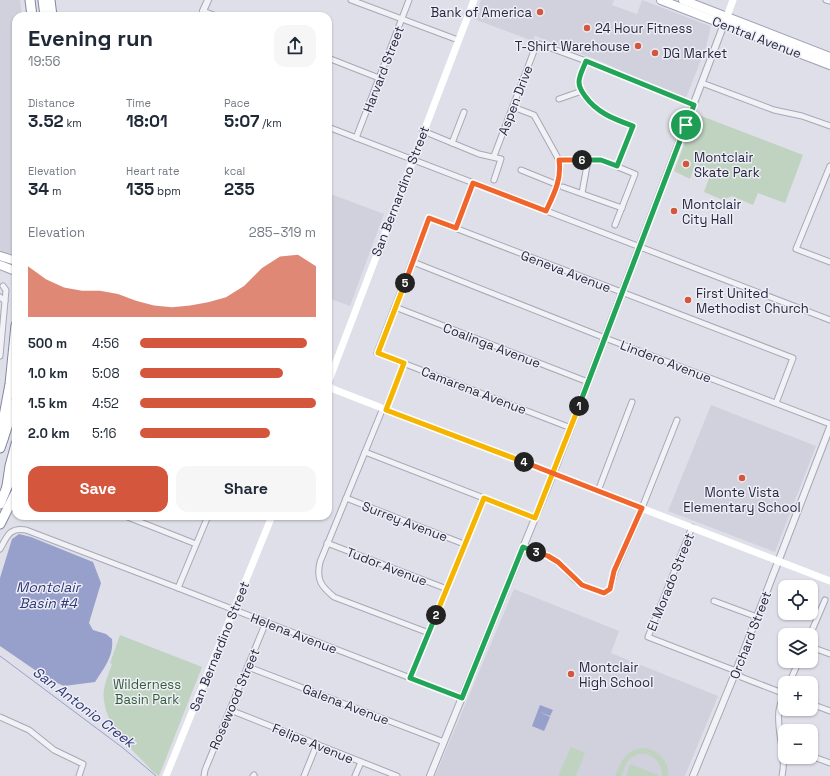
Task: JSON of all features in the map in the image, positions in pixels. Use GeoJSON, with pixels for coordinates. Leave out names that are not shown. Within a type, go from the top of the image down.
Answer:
{"type":"FeatureCollection","features":[{"type":"Feature","properties":{"kind":"highway"},"geometry":{"type":"LineString","coordinates":[[30,0],[32,12]]}},
{"type":"Feature","properties":{"kind":"highway"},"geometry":{"type":"LineString","coordinates":[[37,0],[38,12]]}},
{"type":"Feature","properties":{"kind":"highway"},"geometry":{"type":"LineString","coordinates":[[43,0],[44,12]]}},
{"type":"Feature","properties":{"kind":"highway"},"geometry":{"type":"LineString","coordinates":[[50,0],[52,12]]}},
{"type":"Feature","properties":{"kind":"highway"},"geometry":{"type":"LineString","coordinates":[[1,443],[12,364]]}},
{"type":"Feature","properties":{"kind":"highway"},"geometry":{"type":"LineString","coordinates":[[1,443],[12,411]]}},
{"type":"Feature","properties":{"kind":"highway"},"geometry":{"type":"LineString","coordinates":[[7,486],[12,459]]}},
{"type":"Feature","properties":{"kind":"highway"},"geometry":{"type":"LineString","coordinates":[[0,504],[12,474]]}},
{"type":"Feature","properties":{"kind":"highway"},"geometry":{"type":"LineString","coordinates":[[0,524],[12,500]]}},
{"type":"Feature","properties":{"kind":"main road","name":"San Bernardino Street"},"geometry":{"type":"LineString","coordinates":[[332,373],[412,159],[474,0]]}},
{"type":"Feature","properties":{"kind":"main road","name":"Central Avenue"},"geometry":{"type":"LineString","coordinates":[[661,0],[830,56]]}},
{"type":"Feature","properties":{"kind":"main road","name":"Central Avenue"},"geometry":{"type":"LineString","coordinates":[[683,0],[725,21],[830,65]]}},
{"type":"Feature","properties":{"kind":"main road"},"geometry":{"type":"LineString","coordinates":[[725,21],[733,0]]}},
{"type":"Feature","properties":{"kind":"main road"},"geometry":{"type":"LineString","coordinates":[[0,256],[12,260]]}},
{"type":"Feature","properties":{"kind":"main road"},"geometry":{"type":"LineString","coordinates":[[0,265],[12,270]]}},
{"type":"Feature","properties":{"kind":"main road"},"geometry":{"type":"LineString","coordinates":[[332,388],[830,582]]}},
{"type":"Feature","properties":{"kind":"main road","name":"San Bernardino Street"},"geometry":{"type":"LineString","coordinates":[[166,776],[270,520]]}},
{"type":"Feature","properties":{"kind":"street"},"geometry":{"type":"LineString","coordinates":[[203,12],[208,0]]}},
{"type":"Feature","properties":{"kind":"street"},"geometry":{"type":"LineString","coordinates":[[351,0],[458,40]]}},
{"type":"Feature","properties":{"kind":"street","name":"Harvard Street"},"geometry":{"type":"LineString","coordinates":[[356,138],[409,0]]}},
{"type":"Feature","properties":{"kind":"street"},"geometry":{"type":"LineString","coordinates":[[826,0],[830,1]]}},
{"type":"Feature","properties":{"kind":"street"},"geometry":{"type":"LineString","coordinates":[[430,776],[553,474],[725,21]]}},
{"type":"Feature","properties":{"kind":"street","name":"Aspen Drive"},"geometry":{"type":"LineString","coordinates":[[494,156],[537,43],[586,61]]}},
{"type":"Feature","properties":{"kind":"street"},"geometry":{"type":"LineString","coordinates":[[332,60],[379,78]]}},
{"type":"Feature","properties":{"kind":"street"},"geometry":{"type":"LineString","coordinates":[[617,166],[633,126],[608,116],[588,101],[582,91],[579,80],[586,61],[694,105]]}},
{"type":"Feature","properties":{"kind":"street"},"geometry":{"type":"LineString","coordinates":[[702,83],[774,110],[802,116],[830,126]]}},
{"type":"Feature","properties":{"kind":"street"},"geometry":{"type":"LineString","coordinates":[[559,99],[582,91]]}},
{"type":"Feature","properties":{"kind":"street"},"geometry":{"type":"LineString","coordinates":[[513,107],[534,115],[559,160],[560,186],[546,211]]}},
{"type":"Feature","properties":{"kind":"street"},"geometry":{"type":"LineString","coordinates":[[452,143],[464,112]]}},
{"type":"Feature","properties":{"kind":"street"},"geometry":{"type":"LineString","coordinates":[[332,129],[830,320]]}},
{"type":"Feature","properties":{"kind":"street"},"geometry":{"type":"LineString","coordinates":[[423,131],[479,154],[494,156],[501,159],[494,180]]}},
{"type":"Feature","properties":{"kind":"street"},"geometry":{"type":"LineString","coordinates":[[559,160],[601,160],[635,174],[615,225]]}},
{"type":"Feature","properties":{"kind":"street"},"geometry":{"type":"LineString","coordinates":[[582,193],[588,160]]}},
{"type":"Feature","properties":{"kind":"street"},"geometry":{"type":"LineString","coordinates":[[521,170],[560,186],[622,208]]}},
{"type":"Feature","properties":{"kind":"street"},"geometry":{"type":"LineString","coordinates":[[829,170],[818,193],[796,249],[830,262]]}},
{"type":"Feature","properties":{"kind":"street"},"geometry":{"type":"LineString","coordinates":[[456,228],[473,183]]}},
{"type":"Feature","properties":{"kind":"street","name":"Geneva Avenue"},"geometry":{"type":"LineString","coordinates":[[413,262],[429,218],[792,358],[776,403]]}},
{"type":"Feature","properties":{"kind":"street"},"geometry":{"type":"LineString","coordinates":[[395,307],[413,262]]}},
{"type":"Feature","properties":{"kind":"street","name":"Lindero Avenue"},"geometry":{"type":"LineString","coordinates":[[413,262],[605,338],[776,403],[830,426]]}},
{"type":"Feature","properties":{"kind":"street"},"geometry":{"type":"LineString","coordinates":[[0,356],[6,290],[3,286]]}},
{"type":"Feature","properties":{"kind":"street"},"geometry":{"type":"LineString","coordinates":[[0,297],[5,301]]}},
{"type":"Feature","properties":{"kind":"street","name":"Camarena Avenue"},"geometry":{"type":"LineString","coordinates":[[395,307],[378,353],[570,428]]}},
{"type":"Feature","properties":{"kind":"street","name":"Coalinga Avenue"},"geometry":{"type":"LineString","coordinates":[[395,307],[588,382]]}},
{"type":"Feature","properties":{"kind":"street"},"geometry":{"type":"LineString","coordinates":[[404,363],[327,543],[318,572],[319,580],[324,588],[334,597],[428,633]]}},
{"type":"Feature","properties":{"kind":"street"},"geometry":{"type":"LineString","coordinates":[[598,491],[632,402]]}},
{"type":"Feature","properties":{"kind":"street"},"geometry":{"type":"LineString","coordinates":[[523,547],[548,556],[558,562],[582,585],[604,593],[610,589],[614,571],[642,508],[677,420]]}},
{"type":"Feature","properties":{"kind":"street","name":"Orchard Street"},"geometry":{"type":"LineString","coordinates":[[693,776],[779,561],[830,426]]}},
{"type":"Feature","properties":{"kind":"street"},"geometry":{"type":"LineString","coordinates":[[365,452],[535,518]]}},
{"type":"Feature","properties":{"kind":"street","name":"Surrey Avenue"},"geometry":{"type":"LineString","coordinates":[[346,498],[464,544]]}},
{"type":"Feature","properties":{"kind":"street"},"geometry":{"type":"LineString","coordinates":[[410,678],[484,498]]}},
{"type":"Feature","properties":{"kind":"street"},"geometry":{"type":"LineString","coordinates":[[135,520],[196,544]]}},
{"type":"Feature","properties":{"kind":"street"},"geometry":{"type":"LineString","coordinates":[[178,588],[206,520]]}},
{"type":"Feature","properties":{"kind":"street","name":"El Morado Street"},"geometry":{"type":"LineString","coordinates":[[692,527],[648,637],[736,670]]}},
{"type":"Feature","properties":{"kind":"street","name":"Helena Avenue"},"geometry":{"type":"LineString","coordinates":[[0,549],[7,536],[14,530],[26,530],[462,698]]}},
{"type":"Feature","properties":{"kind":"street","name":"Tudor Avenue"},"geometry":{"type":"LineString","coordinates":[[327,543],[446,589]]}},
{"type":"Feature","properties":{"kind":"street"},"geometry":{"type":"LineString","coordinates":[[813,628],[825,600]]}},
{"type":"Feature","properties":{"kind":"street"},"geometry":{"type":"LineString","coordinates":[[714,601],[757,617]]}},
{"type":"Feature","properties":{"kind":"street","name":"Rosewood Street"},"geometry":{"type":"LineString","coordinates":[[204,776],[205,770],[266,622]]}},
{"type":"Feature","properties":{"kind":"street"},"geometry":{"type":"LineString","coordinates":[[818,650],[830,654]]}},
{"type":"Feature","properties":{"kind":"street","name":"Galena Avenue"},"geometry":{"type":"LineString","coordinates":[[248,667],[444,742]]}},
{"type":"Feature","properties":{"kind":"street"},"geometry":{"type":"LineString","coordinates":[[736,670],[741,677],[778,690]]}},
{"type":"Feature","properties":{"kind":"street"},"geometry":{"type":"LineString","coordinates":[[818,707],[830,711]]}},
{"type":"Feature","properties":{"kind":"street","name":"Felipe Avenue"},"geometry":{"type":"LineString","coordinates":[[230,710],[397,776]]}},
{"type":"Feature","properties":{"kind":"street"},"geometry":{"type":"LineString","coordinates":[[0,717],[29,730],[54,750],[83,764],[79,776]]}},
{"type":"Feature","properties":{"kind":"street"},"geometry":{"type":"LineString","coordinates":[[304,776],[317,744]]}},
{"type":"Feature","properties":{"kind":"street"},"geometry":{"type":"LineString","coordinates":[[818,759],[830,763]]}},
{"type":"Feature","properties":{"kind":"street"},"geometry":{"type":"LineString","coordinates":[[355,776],[361,762]]}},
{"type":"Feature","properties":{"kind":"street"},"geometry":{"type":"LineString","coordinates":[[782,776],[784,764]]}},
{"type":"Feature","properties":{"kind":"shaded area"},"geometry":{"type":"Polygon","coordinates":[[[0,0],[20,0],[22,12],[12,12],[12,254],[0,251],[0,0]]]}},
{"type":"Feature","properties":{"kind":"shaded area"},"geometry":{"type":"Polygon","coordinates":[[[481,0],[614,0],[612,5],[637,14],[642,0],[710,26],[710,31],[706,47],[686,98],[630,76],[605,63],[535,36],[533,41],[474,19],[481,0]]]}},
{"type":"Feature","properties":{"kind":"shaded area"},"geometry":{"type":"Polygon","coordinates":[[[332,194],[384,214],[350,306],[332,299],[332,194]]]}},
{"type":"Feature","properties":{"kind":"shaded area","name":"Monte Vista Elementary School"},"geometry":{"type":"Polygon","coordinates":[[[711,405],[816,446],[775,552],[668,511],[711,405]]]}},
{"type":"Feature","properties":{"kind":"shaded area","name":"Montclair High School"},"geometry":{"type":"Polygon","coordinates":[[[514,589],[619,631],[611,653],[718,696],[685,776],[435,776],[514,589]]]}},
{"type":"Feature","properties":{"kind":"green space"},"geometry":{"type":"Polygon","coordinates":[[[696,114],[803,155],[785,203],[758,193],[753,205],[732,196],[723,200],[704,192],[712,170],[695,164],[690,179],[674,171],[696,114]]]}},
{"type":"Feature","properties":{"kind":"green space","name":"Wilderness Basin Park"},"geometry":{"type":"Polygon","coordinates":[[[120,635],[202,667],[159,776],[118,734],[106,709],[104,696],[105,687],[112,664],[110,663],[120,635]]]}},
{"type":"Feature","properties":{"kind":"green space"},"geometry":{"type":"Polygon","coordinates":[[[571,747],[585,753],[576,776],[558,776],[571,747]]]}},
{"type":"Feature","properties":{"kind":"green space"},"geometry":{"type":"Polygon","coordinates":[[[641,748],[652,750],[661,756],[668,770],[668,776],[662,776],[659,764],[652,756],[641,754],[635,755],[628,761],[621,776],[615,776],[627,754],[641,748]]]}},
{"type":"Feature","properties":{"kind":"green space"},"geometry":{"type":"Polygon","coordinates":[[[630,764],[658,775],[658,776],[626,776],[630,764]]]}},
{"type":"Feature","properties":{"kind":"water","name":"Montclair Basin #4"},"geometry":{"type":"Polygon","coordinates":[[[19,534],[31,537],[93,562],[101,583],[89,623],[93,630],[106,634],[112,639],[108,662],[95,682],[64,686],[48,679],[0,646],[0,578],[12,539],[19,534]]]}},
{"type":"Feature","properties":{"kind":"water"},"geometry":{"type":"Polygon","coordinates":[[[540,705],[553,710],[550,716],[540,712],[550,717],[544,731],[532,726],[540,705]]]}},
{"type":"Feature","properties":{"kind":"waterway","name":"San Antonio Creek"},"geometry":{"type":"LineString","coordinates":[[0,656],[123,748],[156,776]]}},
{"type":"Feature","properties":{"kind":"place","name":"Bank of America"},"geometry":{"type":"Point","coordinates":[540,12]}},
{"type":"Feature","properties":{"kind":"place","name":"24 Hour Fitness"},"geometry":{"type":"Point","coordinates":[587,28]}},
{"type":"Feature","properties":{"kind":"place","name":"T-Shirt Warehouse"},"geometry":{"type":"Point","coordinates":[638,46]}},
{"type":"Feature","properties":{"kind":"place","name":"DG Market"},"geometry":{"type":"Point","coordinates":[655,53]}},
{"type":"Feature","properties":{"kind":"place","name":"Montclair Skate Park"},"geometry":{"type":"Point","coordinates":[686,164]}},
{"type":"Feature","properties":{"kind":"place","name":"Montclair City Hall"},"geometry":{"type":"Point","coordinates":[674,211]}},
{"type":"Feature","properties":{"kind":"place","name":"First United Methodist Church"},"geometry":{"type":"Point","coordinates":[688,300]}},
{"type":"Feature","properties":{"kind":"place","name":"Monte Vista Elementary School"},"geometry":{"type":"Point","coordinates":[742,478]}},
{"type":"Feature","properties":{"kind":"place","name":"Montclair High School"},"geometry":{"type":"Point","coordinates":[571,674]}},
{"type":"Feature","properties":{"kind":"route"},"geometry":{"type":"LineString","coordinates":[[686,125],[553,474],[535,518],[484,498],[410,678],[462,698],[523,547],[548,556],[558,562],[575,580],[582,585],[604,593],[610,589],[614,571],[642,508],[553,474],[497,452],[386,410],[404,363],[378,353],[429,218],[456,228],[473,183],[546,211],[558,185],[560,170],[559,160],[601,160],[617,166],[633,126],[608,116],[588,101],[579,84],[586,61],[694,105],[686,125]]}}]}
